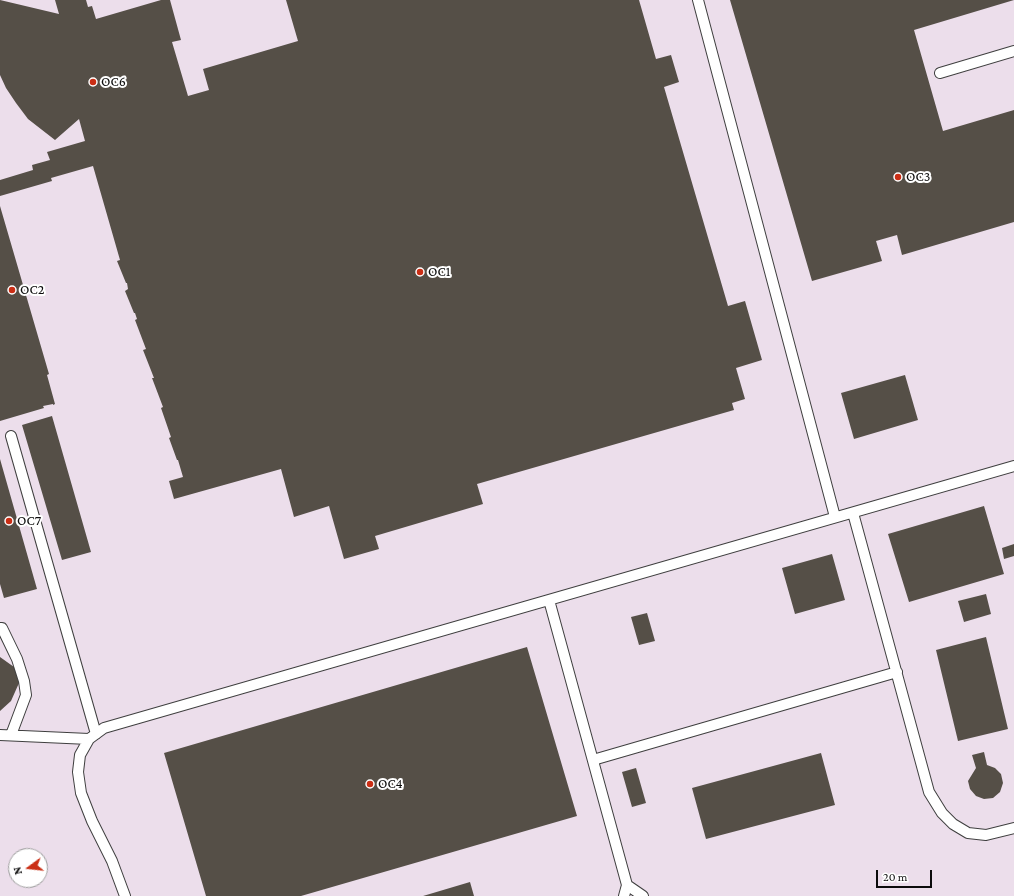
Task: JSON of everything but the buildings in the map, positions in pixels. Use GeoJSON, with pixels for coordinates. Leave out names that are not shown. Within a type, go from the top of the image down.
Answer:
{"type":"FeatureCollection","features":[{"type":"Feature","properties":{"kind":"lane"},"geometry":{"type":"LineString","coordinates":[[698,0],[835,517]]}},
{"type":"Feature","properties":{"kind":"lane"},"geometry":{"type":"LineString","coordinates":[[940,73],[1014,52]]}},
{"type":"Feature","properties":{"kind":"lane"},"geometry":{"type":"LineString","coordinates":[[11,436],[92,736]]}},
{"type":"Feature","properties":{"kind":"lane"},"geometry":{"type":"LineString","coordinates":[[125,896],[112,861],[80,793],[78,772],[80,755],[92,736],[104,728],[1014,466]]}},
{"type":"Feature","properties":{"kind":"lane"},"geometry":{"type":"LineString","coordinates":[[853,513],[929,792],[942,813],[954,824],[968,833],[986,835],[1014,828]]}},
{"type":"Feature","properties":{"kind":"lane"},"geometry":{"type":"LineString","coordinates":[[550,600],[627,885],[624,896]]}},
{"type":"Feature","properties":{"kind":"lane"},"geometry":{"type":"LineString","coordinates":[[0,628],[2,628],[17,659],[24,681],[26,695],[11,735]]}},
{"type":"Feature","properties":{"kind":"lane"},"geometry":{"type":"LineString","coordinates":[[593,760],[896,672]]}},
{"type":"Feature","properties":{"kind":"lane"},"geometry":{"type":"LineString","coordinates":[[0,735],[92,736]]}},
{"type":"Feature","properties":{"kind":"lane"},"geometry":{"type":"LineString","coordinates":[[627,885],[642,896]]}},
{"type":"Feature","properties":{"kind":"shaded area"},"geometry":{"type":"Polygon","coordinates":[[[0,0],[1014,0],[1014,896],[0,896],[0,0]]]}},
{"type":"Feature","properties":{"kind":"place","name":"OC6"},"geometry":{"type":"Point","coordinates":[93,82]}},
{"type":"Feature","properties":{"kind":"place","name":"OC3"},"geometry":{"type":"Point","coordinates":[898,177]}},
{"type":"Feature","properties":{"kind":"place","name":"OC1"},"geometry":{"type":"Point","coordinates":[420,272]}},
{"type":"Feature","properties":{"kind":"place","name":"OC2"},"geometry":{"type":"Point","coordinates":[12,290]}},
{"type":"Feature","properties":{"kind":"place","name":"OC7"},"geometry":{"type":"Point","coordinates":[9,521]}},
{"type":"Feature","properties":{"kind":"place","name":"OC4"},"geometry":{"type":"Point","coordinates":[370,784]}}]}
